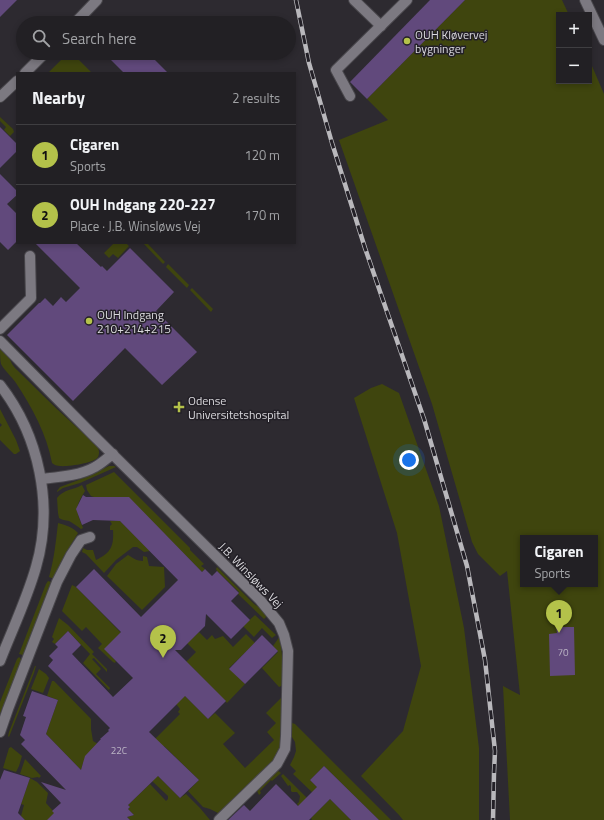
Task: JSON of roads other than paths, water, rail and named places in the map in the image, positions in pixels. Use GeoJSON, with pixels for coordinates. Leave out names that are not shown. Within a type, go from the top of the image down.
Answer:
{"type":"FeatureCollection","features":[{"type":"Feature","properties":{"kind":"street"},"geometry":{"type":"LineString","coordinates":[[82,16],[97,0]]}},
{"type":"Feature","properties":{"kind":"street"},"geometry":{"type":"LineString","coordinates":[[354,0],[380,26]]}},
{"type":"Feature","properties":{"kind":"street"},"geometry":{"type":"LineString","coordinates":[[350,96],[336,70],[407,0]]}},
{"type":"Feature","properties":{"kind":"street"},"geometry":{"type":"LineString","coordinates":[[585,0],[604,40]]}},
{"type":"Feature","properties":{"kind":"street"},"geometry":{"type":"LineString","coordinates":[[26,72],[38,60]]}},
{"type":"Feature","properties":{"kind":"street"},"geometry":{"type":"LineString","coordinates":[[0,97],[16,82]]}},
{"type":"Feature","properties":{"kind":"street"},"geometry":{"type":"LineString","coordinates":[[0,329],[31,298],[30,256]]}},
{"type":"Feature","properties":{"kind":"street","name":"J.B. Winsløws Vej"},"geometry":{"type":"LineString","coordinates":[[0,340],[260,600],[279,623],[288,651],[285,749],[281,758],[273,768],[219,820]]}},
{"type":"Feature","properties":{"kind":"street"},"geometry":{"type":"LineString","coordinates":[[0,385],[10,398],[35,452],[41,479],[44,518],[36,566],[0,661]]}},
{"type":"Feature","properties":{"kind":"street"},"geometry":{"type":"LineString","coordinates":[[41,479],[85,471],[103,462],[113,454]]}},
{"type":"Feature","properties":{"kind":"street"},"geometry":{"type":"LineString","coordinates":[[0,732],[57,582],[71,555],[81,540],[90,537]]}},
{"type":"Feature","properties":{"kind":"railway"},"geometry":{"type":"LineString","coordinates":[[296,0],[309,63],[332,143],[365,248],[424,419],[467,566],[485,660],[495,751],[493,820]]}},
{"type":"Feature","properties":{"kind":"place","name":"OUH Kløvervej bygninger"},"geometry":{"type":"Point","coordinates":[407,41]}},
{"type":"Feature","properties":{"kind":"place","name":"OUH Indgang 210+214+215"},"geometry":{"type":"Point","coordinates":[89,321]}},
{"type":"Feature","properties":{"kind":"place","name":"Odense Universitetshospital"},"geometry":{"type":"Point","coordinates":[179,407]}},
{"type":"Feature","properties":{"kind":"place","name":"Cigaren"},"geometry":{"type":"Point","coordinates":[559,633]}},
{"type":"Feature","properties":{"kind":"place","name":"OUH Indgang 220-227"},"geometry":{"type":"Point","coordinates":[163,658]}}]}
